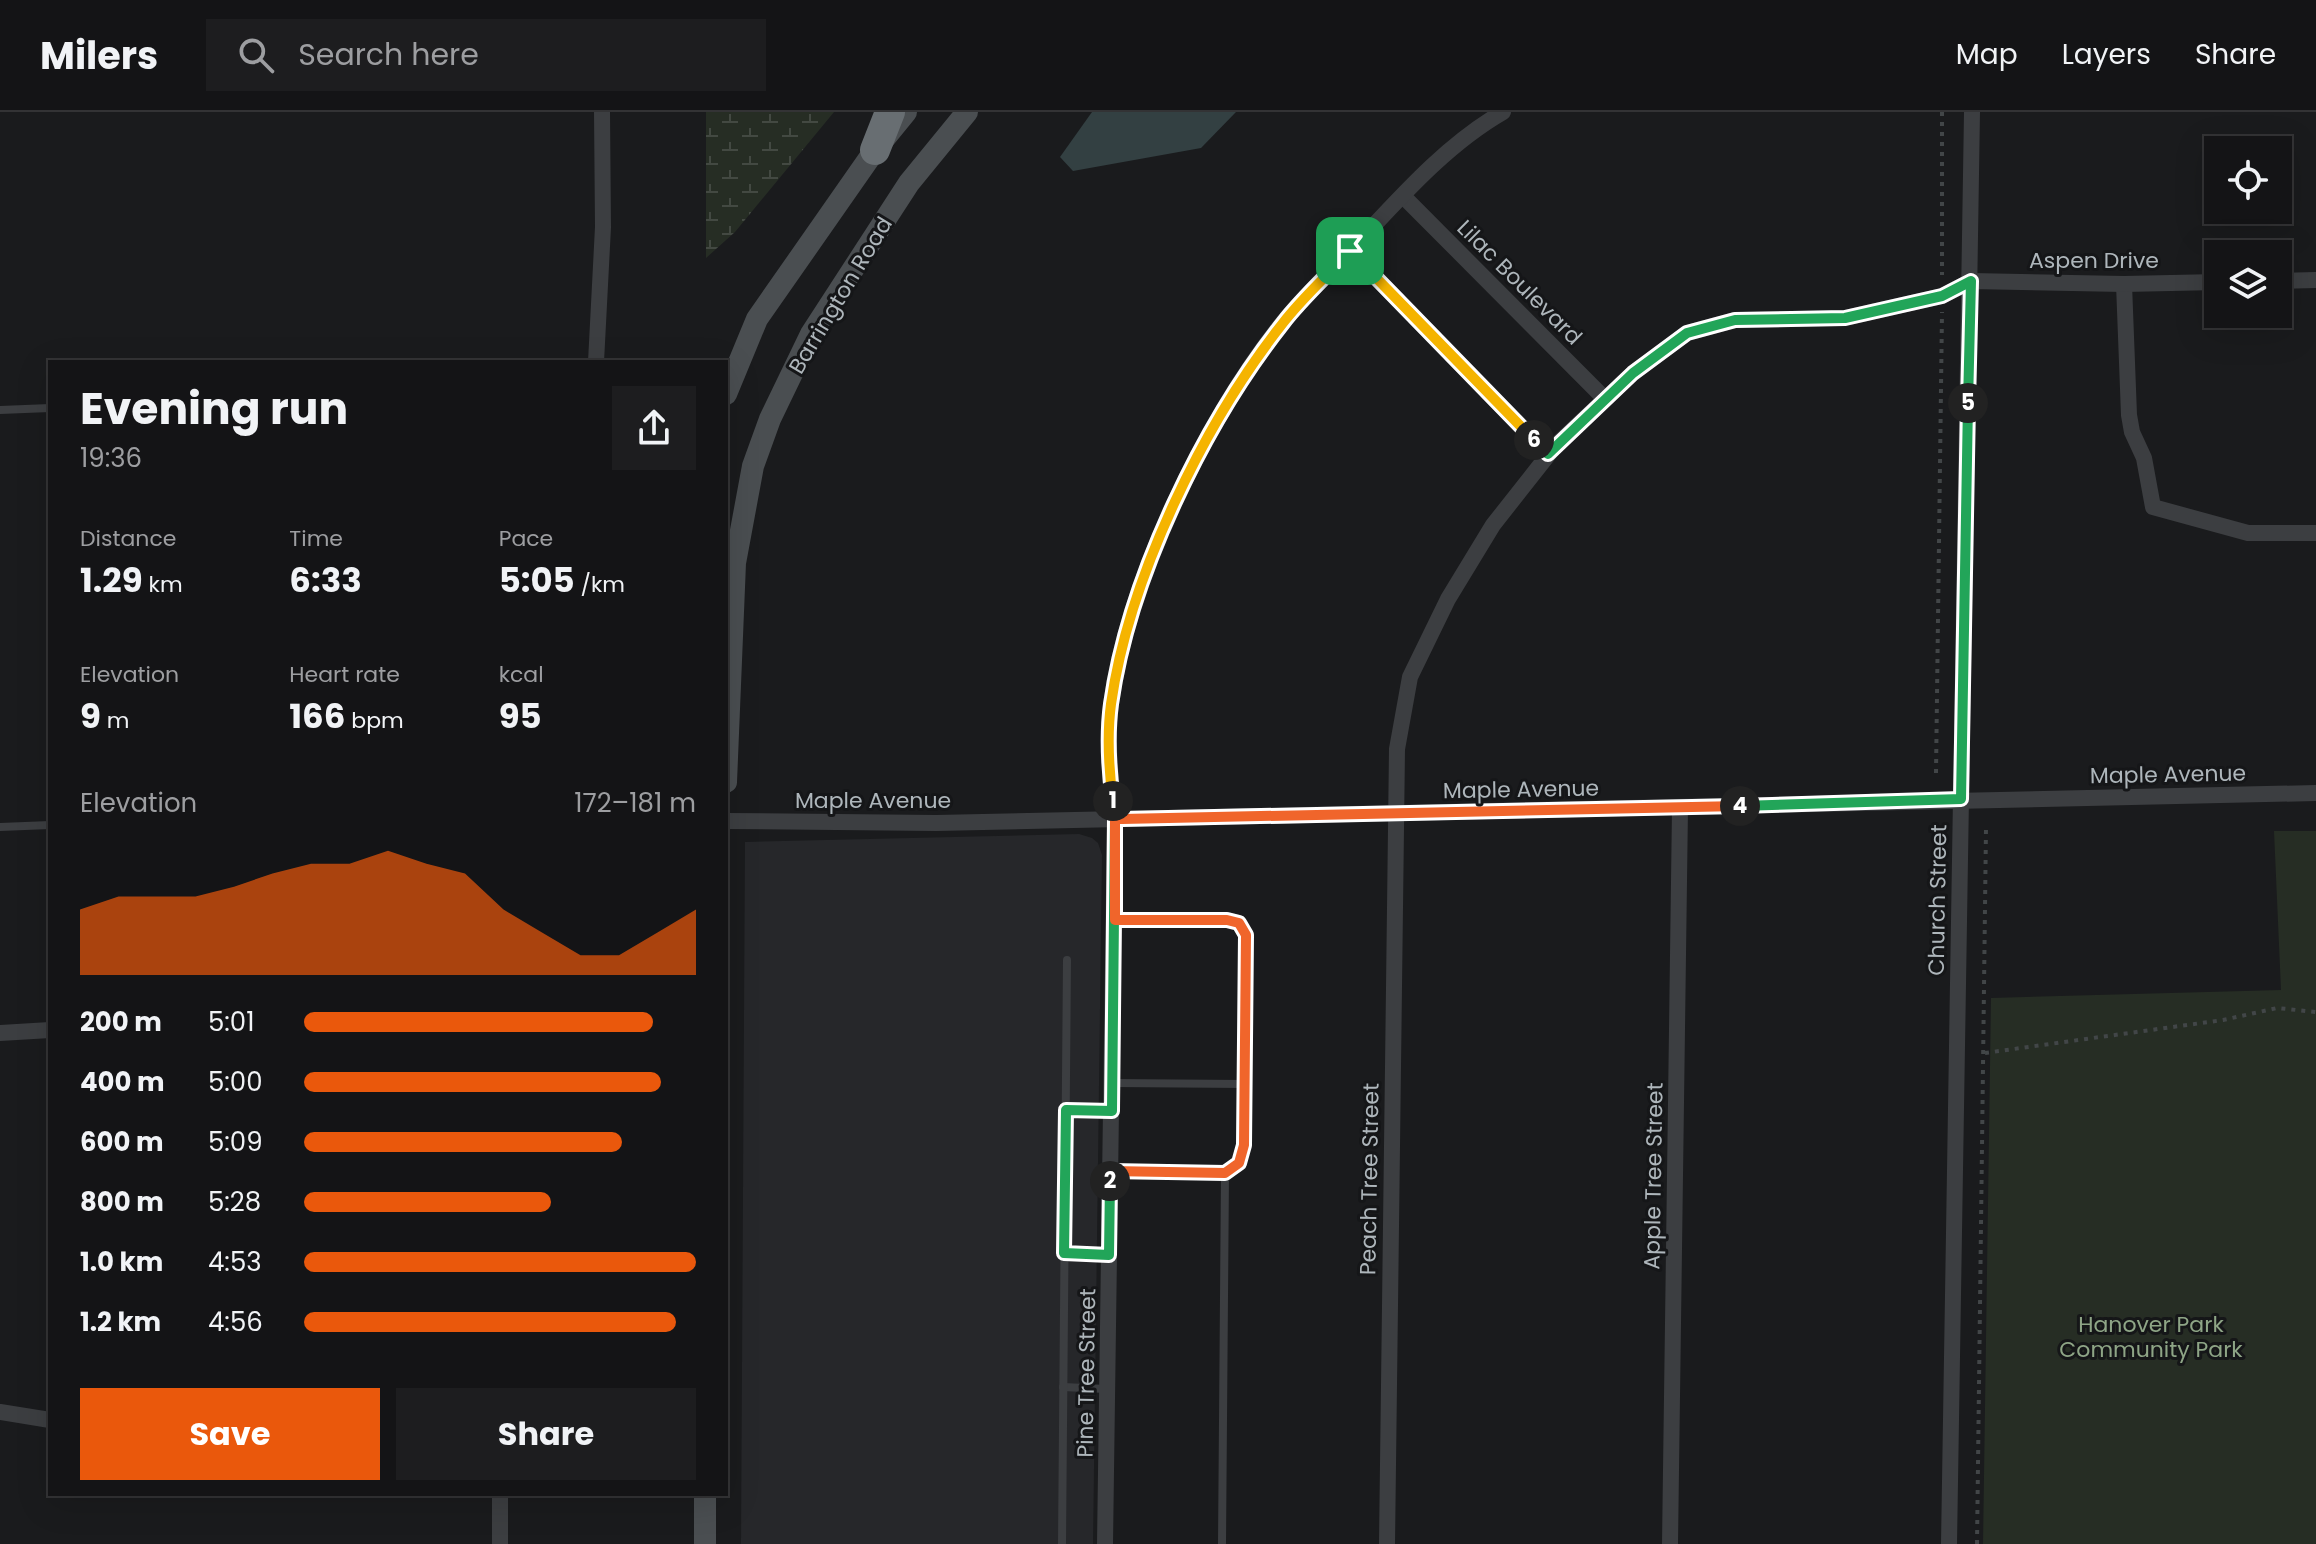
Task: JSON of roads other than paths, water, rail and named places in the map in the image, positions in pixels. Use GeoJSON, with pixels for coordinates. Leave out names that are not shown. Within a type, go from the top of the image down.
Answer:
{"type":"FeatureCollection","features":[{"type":"Feature","properties":{"kind":"highway"},"geometry":{"type":"LineString","coordinates":[[875,150],[890,112]]}},
{"type":"Feature","properties":{"kind":"main road"},"geometry":{"type":"LineString","coordinates":[[728,389],[757,319],[875,150],[906,112]]}},
{"type":"Feature","properties":{"kind":"main road","name":"Barrington Road"},"geometry":{"type":"LineString","coordinates":[[728,733],[735,563],[753,466],[770,419],[811,334],[909,183],[967,112]]}},
{"type":"Feature","properties":{"kind":"main road"},"geometry":{"type":"LineString","coordinates":[[705,1496],[705,1544]]}},
{"type":"Feature","properties":{"kind":"street"},"geometry":{"type":"LineString","coordinates":[[596,360],[603,227],[602,112]]}},
{"type":"Feature","properties":{"kind":"street","name":"Church Street"},"geometry":{"type":"LineString","coordinates":[[1949,1544],[1972,112]]}},
{"type":"Feature","properties":{"kind":"street","name":"Pine Tree Street"},"geometry":{"type":"LineString","coordinates":[[1105,1544],[1115,920],[1111,705],[1133,606],[1216,419],[1284,321],[1403,196],[1474,129],[1500,113]]}},
{"type":"Feature","properties":{"kind":"street","name":"Lilac Boulevard"},"geometry":{"type":"LineString","coordinates":[[1403,196],[1605,399]]}},
{"type":"Feature","properties":{"kind":"street"},"geometry":{"type":"LineString","coordinates":[[1350,251],[1548,454]]}},
{"type":"Feature","properties":{"kind":"street"},"geometry":{"type":"LineString","coordinates":[[2292,281],[2316,280]]}},
{"type":"Feature","properties":{"kind":"street","name":"Aspen Drive"},"geometry":{"type":"LineString","coordinates":[[1971,281],[2204,282]]}},
{"type":"Feature","properties":{"kind":"street","name":"Peach Tree Street"},"geometry":{"type":"LineString","coordinates":[[1387,1544],[1395,813],[1397,749],[1410,677],[1448,599],[1493,525],[1548,454],[1633,373],[1687,333],[1735,320],[1845,318],[1942,296],[1971,281]]}},
{"type":"Feature","properties":{"kind":"street"},"geometry":{"type":"LineString","coordinates":[[2124,284],[2128,406],[2132,432],[2144,458],[2153,507],[2248,533],[2316,533]]}},
{"type":"Feature","properties":{"kind":"street","name":"Maple Avenue"},"geometry":{"type":"LineString","coordinates":[[728,821],[936,823],[2316,793]]}},
{"type":"Feature","properties":{"kind":"street","name":"Apple Tree Street"},"geometry":{"type":"LineString","coordinates":[[1670,1544],[1680,808]]}},
{"type":"Feature","properties":{"kind":"street"},"geometry":{"type":"LineString","coordinates":[[0,1033],[48,1030]]}},
{"type":"Feature","properties":{"kind":"street"},"geometry":{"type":"LineString","coordinates":[[0,1412],[48,1420]]}},
{"type":"Feature","properties":{"kind":"street"},"geometry":{"type":"LineString","coordinates":[[500,1496],[500,1544]]}},
{"type":"Feature","properties":{"kind":"lane"},"geometry":{"type":"LineString","coordinates":[[0,410],[48,408]]}},
{"type":"Feature","properties":{"kind":"lane"},"geometry":{"type":"LineString","coordinates":[[0,827],[48,825]]}},
{"type":"Feature","properties":{"kind":"lane"},"geometry":{"type":"LineString","coordinates":[[1110,1171],[1225,1173],[1239,1163],[1244,1145],[1246,935],[1239,923],[1227,920],[1115,920]]}},
{"type":"Feature","properties":{"kind":"lane"},"geometry":{"type":"LineString","coordinates":[[1062,1544],[1067,960]]}},
{"type":"Feature","properties":{"kind":"lane"},"geometry":{"type":"LineString","coordinates":[[1113,1083],[1245,1084]]}},
{"type":"Feature","properties":{"kind":"lane"},"geometry":{"type":"LineString","coordinates":[[1066,1110],[1112,1111]]}},
{"type":"Feature","properties":{"kind":"lane"},"geometry":{"type":"LineString","coordinates":[[1222,1544],[1225,1173]]}},
{"type":"Feature","properties":{"kind":"lane"},"geometry":{"type":"LineString","coordinates":[[1064,1253],[1109,1255]]}},
{"type":"Feature","properties":{"kind":"lane"},"geometry":{"type":"LineString","coordinates":[[1063,1387],[1107,1389]]}},
{"type":"Feature","properties":{"kind":"park label","name":"Hanover Park Community Park"},"geometry":{"type":"Point","coordinates":[2151,1336]}}]}
